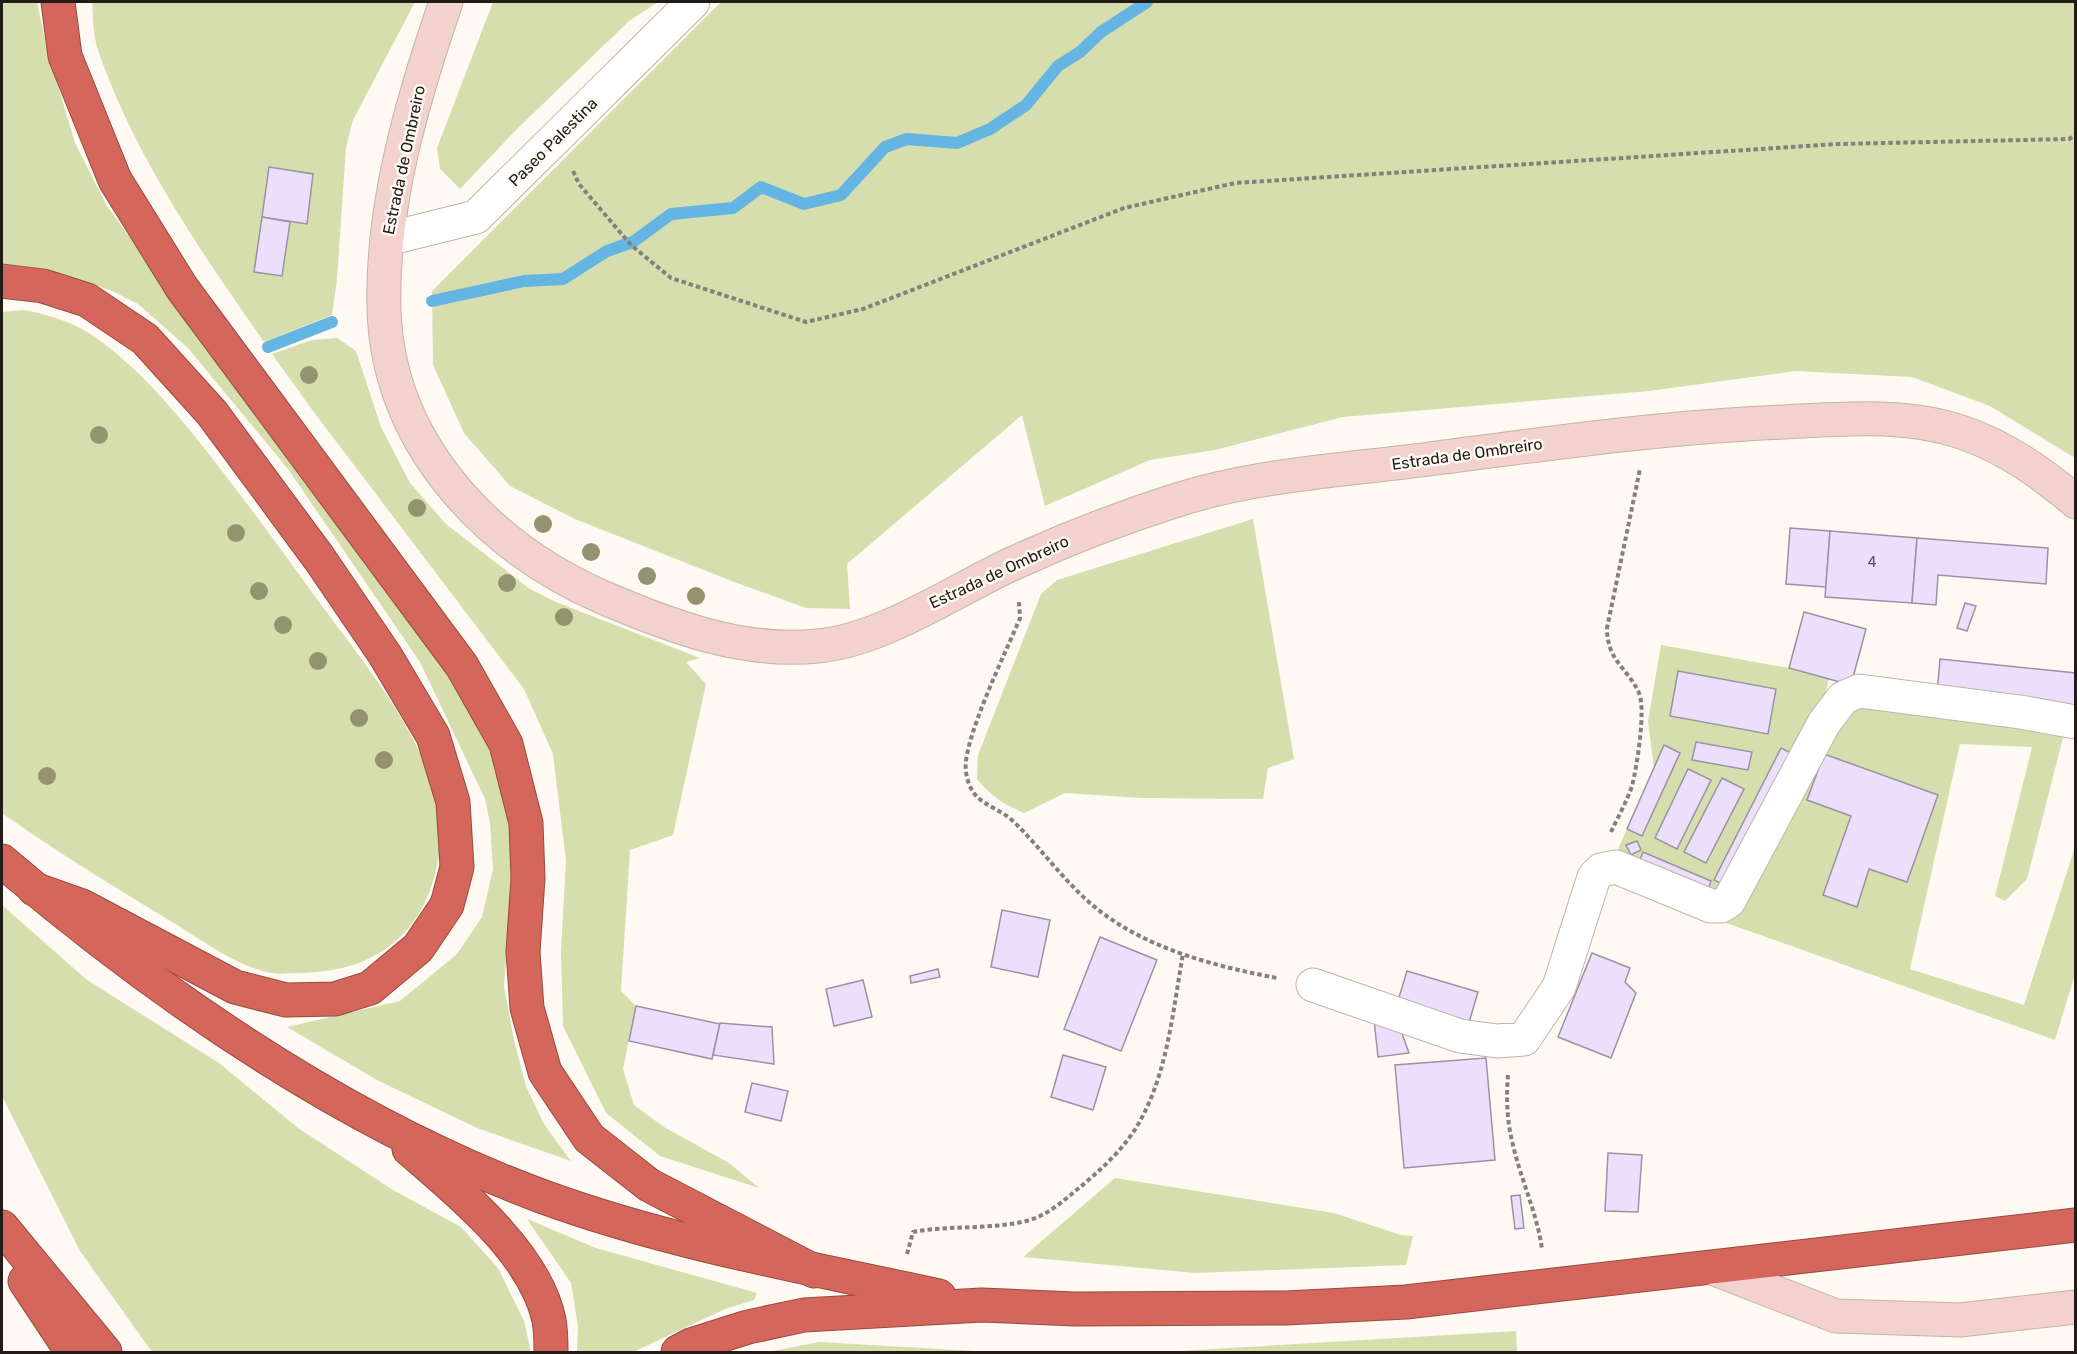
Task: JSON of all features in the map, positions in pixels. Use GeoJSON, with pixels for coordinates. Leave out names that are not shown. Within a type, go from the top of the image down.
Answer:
{"type":"FeatureCollection","features":[{"type":"Feature","properties":{"kind":"highway"},"geometry":{"type":"LineString","coordinates":[[58,2],[65,56],[115,180],[182,288],[462,666],[506,744],[526,823],[528,878],[523,952],[527,1008],[545,1072],[590,1138],[649,1185],[814,1271]]}},
{"type":"Feature","properties":{"kind":"highway"},"geometry":{"type":"LineString","coordinates":[[2,281],[43,286],[87,300],[145,339],[212,413],[326,568],[386,655],[433,736],[453,802],[458,867],[447,905],[418,948],[370,988],[335,999],[286,1000],[235,987],[82,906],[34,889]]}},
{"type":"Feature","properties":{"kind":"highway"},"geometry":{"type":"LineString","coordinates":[[2,861],[34,889],[168,990],[272,1061],[380,1125],[541,1196],[686,1240],[814,1271],[982,1305]]}},
{"type":"Feature","properties":{"kind":"highway"},"geometry":{"type":"LineString","coordinates":[[380,1125],[461,1194],[504,1238],[532,1279],[549,1320],[551,1353]]}},
{"type":"Feature","properties":{"kind":"highway"},"geometry":{"type":"LineString","coordinates":[[678,1353],[691,1345],[748,1327],[804,1316],[982,1305],[1075,1309],[1286,1308],[1406,1302],[2076,1225]]}},
{"type":"Feature","properties":{"kind":"highway"},"geometry":{"type":"LineString","coordinates":[[2,1227],[105,1353]]}},
{"type":"Feature","properties":{"kind":"highway"},"geometry":{"type":"LineString","coordinates":[[2,1240],[29,1289],[72,1353]]}},
{"type":"Feature","properties":{"kind":"street","name":"Estrada de Ombreiro"},"geometry":{"type":"LineString","coordinates":[[446,2],[415,101],[387,239],[384,308],[387,340],[399,393],[420,440],[436,467],[474,512],[525,556],[557,575],[630,609],[716,638],[785,648],[840,644],[870,634],[1015,562],[1173,501],[1245,483],[1648,430],[1842,419],[1914,422],[1947,427],[1981,439],[2017,458],[2049,479],[2076,502]]}},
{"type":"Feature","properties":{"kind":"street","name":"Paseo Palestina"},"geometry":{"type":"LineString","coordinates":[[387,239],[476,217],[693,2]]}},
{"type":"Feature","properties":{"kind":"street"},"geometry":{"type":"LineString","coordinates":[[1312,985],[1460,1036],[1497,1041],[1524,1040],[1559,987],[1588,889],[1594,877],[1601,870],[1616,867],[1711,906],[1721,906],[1729,901],[1824,723],[1843,698],[1859,691],[2020,712],[2076,722]]}},
{"type":"Feature","properties":{"kind":"street"},"geometry":{"type":"LineString","coordinates":[[1712,1268],[1836,1316],[1960,1320],[2076,1307]]}},
{"type":"Feature","properties":{"kind":"path"},"geometry":{"type":"LineString","coordinates":[[558,138],[579,184],[631,245],[672,278],[806,322],[863,309],[1124,208],[1235,183],[1838,144],[2069,139],[2076,134]]}},
{"type":"Feature","properties":{"kind":"path"},"geometry":{"type":"LineString","coordinates":[[1601,870],[1600,858],[1632,785],[1642,710],[1640,694],[1614,660],[1607,643],[1607,628],[1648,430]]}},
{"type":"Feature","properties":{"kind":"path"},"geometry":{"type":"LineString","coordinates":[[1015,562],[1020,618],[968,746],[966,771],[971,791],[983,803],[1009,817],[1095,908],[1130,931],[1218,967],[1312,985]]}},
{"type":"Feature","properties":{"kind":"path"},"geometry":{"type":"LineString","coordinates":[[899,1287],[913,1232],[1028,1220],[1048,1212],[1062,1202],[1119,1151],[1141,1121],[1153,1090],[1166,1049],[1183,954]]}},
{"type":"Feature","properties":{"kind":"path"},"geometry":{"type":"LineString","coordinates":[[1524,1040],[1508,1066],[1506,1099],[1513,1145],[1540,1238],[1547,1286]]}},
{"type":"Feature","properties":{"kind":"green space"},"geometry":{"type":"Polygon","coordinates":[[[2,2],[37,2],[47,49],[75,143],[107,206],[455,686],[490,749],[512,829],[512,882],[504,986],[514,1040],[526,1086],[544,1124],[571,1161],[477,1128],[377,1080],[287,1027],[400,1001],[457,954],[482,917],[493,869],[490,823],[485,799],[420,662],[288,469],[188,348],[138,304],[110,290],[56,274],[2,269],[2,2]]]}},
{"type":"Feature","properties":{"kind":"green space"},"geometry":{"type":"Polygon","coordinates":[[[92,2],[415,2],[353,120],[346,147],[337,279],[332,315],[264,342],[193,237],[129,125],[97,47],[92,2]]]}},
{"type":"Feature","properties":{"kind":"green space"},"geometry":{"type":"Polygon","coordinates":[[[493,2],[658,2],[629,21],[517,129],[460,189],[440,169],[437,148],[493,2]]]}},
{"type":"Feature","properties":{"kind":"green space"},"geometry":{"type":"Polygon","coordinates":[[[721,2],[2075,2],[2075,458],[1990,406],[1912,377],[1796,371],[1649,391],[1343,417],[1215,450],[1150,460],[1045,506],[1022,415],[847,564],[850,609],[806,608],[575,519],[510,486],[464,433],[433,365],[432,291],[721,2]]]}},
{"type":"Feature","properties":{"kind":"green space"},"geometry":{"type":"Polygon","coordinates":[[[24,310],[63,320],[90,334],[131,366],[160,395],[264,526],[369,669],[404,722],[430,778],[438,806],[439,855],[431,889],[416,919],[395,942],[383,951],[357,964],[329,971],[278,974],[255,969],[220,952],[88,870],[2,813],[2,312],[24,310]]]}},
{"type":"Feature","properties":{"kind":"green space"},"geometry":{"type":"Polygon","coordinates":[[[337,338],[356,351],[381,427],[410,483],[446,524],[530,589],[556,602],[700,658],[686,662],[706,684],[673,835],[630,850],[621,991],[636,1006],[623,1069],[634,1105],[664,1127],[729,1163],[759,1188],[660,1156],[606,1113],[563,1026],[561,951],[566,861],[553,754],[524,689],[272,354],[312,340],[337,338]]]}},
{"type":"Feature","properties":{"kind":"green space"},"geometry":{"type":"Polygon","coordinates":[[[1253,519],[1294,759],[1268,768],[1263,799],[1142,798],[1065,793],[1024,813],[992,795],[977,779],[978,755],[1041,594],[1057,580],[1253,519]]]}},
{"type":"Feature","properties":{"kind":"green space"},"geometry":{"type":"Polygon","coordinates":[[[1661,645],[1789,668],[1829,679],[1822,708],[1724,895],[1614,858],[1654,768],[1648,721],[1661,645]]]}},
{"type":"Feature","properties":{"kind":"green space"},"geometry":{"type":"Polygon","coordinates":[[[1854,706],[2065,730],[2027,879],[2005,901],[1995,896],[2032,747],[1960,744],[1910,969],[2024,1005],[2075,847],[2075,974],[2055,1040],[1718,920],[1816,753],[1854,706]]]}},
{"type":"Feature","properties":{"kind":"green space"},"geometry":{"type":"Polygon","coordinates":[[[2,905],[87,980],[219,1063],[298,1128],[393,1190],[461,1227],[498,1268],[524,1321],[531,1352],[152,1352],[80,1251],[2,1096],[2,905]]]}},
{"type":"Feature","properties":{"kind":"green space"},"geometry":{"type":"Polygon","coordinates":[[[1115,1178],[1334,1213],[1401,1235],[1413,1236],[1406,1265],[1196,1273],[1023,1257],[1115,1178]]]}},
{"type":"Feature","properties":{"kind":"green space"},"geometry":{"type":"Polygon","coordinates":[[[527,1219],[596,1248],[757,1293],[754,1300],[725,1309],[633,1352],[577,1352],[578,1326],[571,1283],[527,1219]]]}},
{"type":"Feature","properties":{"kind":"green space"},"geometry":{"type":"Polygon","coordinates":[[[1516,1331],[1517,1352],[1162,1352],[1516,1331]]]}},
{"type":"Feature","properties":{"kind":"green space"},"geometry":{"type":"Polygon","coordinates":[[[819,1342],[993,1352],[768,1352],[819,1342]]]}},
{"type":"Feature","properties":{"kind":"building"},"geometry":{"type":"Polygon","coordinates":[[[269,167],[313,174],[307,224],[262,217],[269,167]]]}},
{"type":"Feature","properties":{"kind":"building"},"geometry":{"type":"Polygon","coordinates":[[[262,217],[290,222],[282,276],[254,272],[262,217]]]}},
{"type":"Feature","properties":{"kind":"building"},"geometry":{"type":"Polygon","coordinates":[[[1790,528],[1830,531],[1826,587],[1786,584],[1790,528]]]}},
{"type":"Feature","properties":{"kind":"building"},"geometry":{"type":"Polygon","coordinates":[[[1830,531],[1917,538],[1912,603],[1825,597],[1830,531]]]}},
{"type":"Feature","properties":{"kind":"building"},"geometry":{"type":"Polygon","coordinates":[[[1917,538],[2048,548],[2046,584],[1938,575],[1936,605],[1912,603],[1917,538]]]}},
{"type":"Feature","properties":{"kind":"building"},"geometry":{"type":"Polygon","coordinates":[[[1965,603],[1976,606],[1967,631],[1957,628],[1965,603]]]}},
{"type":"Feature","properties":{"kind":"building"},"geometry":{"type":"Polygon","coordinates":[[[1804,612],[1866,629],[1851,685],[1789,668],[1804,612]]]}},
{"type":"Feature","properties":{"kind":"building"},"geometry":{"type":"Polygon","coordinates":[[[1940,659],[2076,673],[2076,711],[1937,694],[1940,659]]]}},
{"type":"Feature","properties":{"kind":"building"},"geometry":{"type":"Polygon","coordinates":[[[1678,671],[1776,689],[1768,734],[1670,716],[1678,671]]]}},
{"type":"Feature","properties":{"kind":"building"},"geometry":{"type":"Polygon","coordinates":[[[1696,742],[1752,752],[1748,770],[1692,760],[1696,742]]]}},
{"type":"Feature","properties":{"kind":"building"},"geometry":{"type":"Polygon","coordinates":[[[1664,745],[1680,753],[1642,836],[1627,829],[1664,745]]]}},
{"type":"Feature","properties":{"kind":"building"},"geometry":{"type":"Polygon","coordinates":[[[1781,748],[1797,756],[1731,888],[1714,880],[1781,748]]]}},
{"type":"Feature","properties":{"kind":"building"},"geometry":{"type":"Polygon","coordinates":[[[1824,754],[1938,795],[1907,882],[1869,869],[1857,907],[1823,895],[1851,816],[1807,800],[1824,754]]]}},
{"type":"Feature","properties":{"kind":"building"},"geometry":{"type":"Polygon","coordinates":[[[1688,769],[1711,780],[1677,849],[1655,838],[1688,769]]]}},
{"type":"Feature","properties":{"kind":"building"},"geometry":{"type":"Polygon","coordinates":[[[1722,778],[1744,789],[1706,863],[1684,852],[1722,778]]]}},
{"type":"Feature","properties":{"kind":"building"},"geometry":{"type":"Polygon","coordinates":[[[1637,841],[1641,850],[1631,855],[1626,845],[1637,841]]]}},
{"type":"Feature","properties":{"kind":"building"},"geometry":{"type":"Polygon","coordinates":[[[1643,852],[1711,881],[1705,897],[1637,868],[1643,852]]]}},
{"type":"Feature","properties":{"kind":"building"},"geometry":{"type":"Polygon","coordinates":[[[1002,910],[1050,920],[1038,977],[991,967],[1002,910]]]}},
{"type":"Feature","properties":{"kind":"building"},"geometry":{"type":"Polygon","coordinates":[[[1100,937],[1157,960],[1121,1051],[1064,1029],[1100,937]]]}},
{"type":"Feature","properties":{"kind":"building"},"geometry":{"type":"Polygon","coordinates":[[[1592,953],[1630,968],[1625,982],[1636,993],[1611,1058],[1558,1037],[1592,953]]]}},
{"type":"Feature","properties":{"kind":"building"},"geometry":{"type":"Polygon","coordinates":[[[938,969],[940,977],[911,983],[910,976],[938,969]]]}},
{"type":"Feature","properties":{"kind":"building"},"geometry":{"type":"Polygon","coordinates":[[[1407,971],[1478,992],[1468,1026],[1397,1004],[1407,971]]]}},
{"type":"Feature","properties":{"kind":"building"},"geometry":{"type":"Polygon","coordinates":[[[863,980],[872,1017],[834,1026],[826,989],[863,980]]]}},
{"type":"Feature","properties":{"kind":"building"},"geometry":{"type":"Polygon","coordinates":[[[636,1006],[720,1024],[712,1059],[629,1041],[636,1006]]]}},
{"type":"Feature","properties":{"kind":"building"},"geometry":{"type":"Polygon","coordinates":[[[1374,1020],[1400,1028],[1409,1053],[1378,1057],[1374,1020]]]}},
{"type":"Feature","properties":{"kind":"building"},"geometry":{"type":"Polygon","coordinates":[[[720,1023],[772,1027],[774,1064],[713,1055],[720,1023]]]}},
{"type":"Feature","properties":{"kind":"building"},"geometry":{"type":"Polygon","coordinates":[[[1063,1055],[1106,1067],[1093,1110],[1051,1097],[1063,1055]]]}},
{"type":"Feature","properties":{"kind":"building"},"geometry":{"type":"Polygon","coordinates":[[[1486,1058],[1495,1160],[1404,1168],[1395,1065],[1486,1058]]]}},
{"type":"Feature","properties":{"kind":"building"},"geometry":{"type":"Polygon","coordinates":[[[752,1083],[788,1091],[781,1121],[745,1112],[752,1083]]]}},
{"type":"Feature","properties":{"kind":"building"},"geometry":{"type":"Polygon","coordinates":[[[1608,1153],[1642,1155],[1638,1212],[1605,1211],[1608,1153]]]}},
{"type":"Feature","properties":{"kind":"building"},"geometry":{"type":"Polygon","coordinates":[[[1520,1195],[1524,1228],[1515,1229],[1511,1196],[1520,1195]]]}},
{"type":"Feature","properties":{"kind":"waterway"},"geometry":{"type":"LineString","coordinates":[[432,301],[524,281],[563,279],[607,251],[633,242],[671,214],[733,208],[761,187],[804,204],[841,195],[885,147],[907,139],[957,143],[990,129],[1026,105],[1058,66],[1080,52],[1101,32],[1147,2]]}},
{"type":"Feature","properties":{"kind":"waterway"},"geometry":{"type":"LineString","coordinates":[[268,347],[332,322]]}}]}
